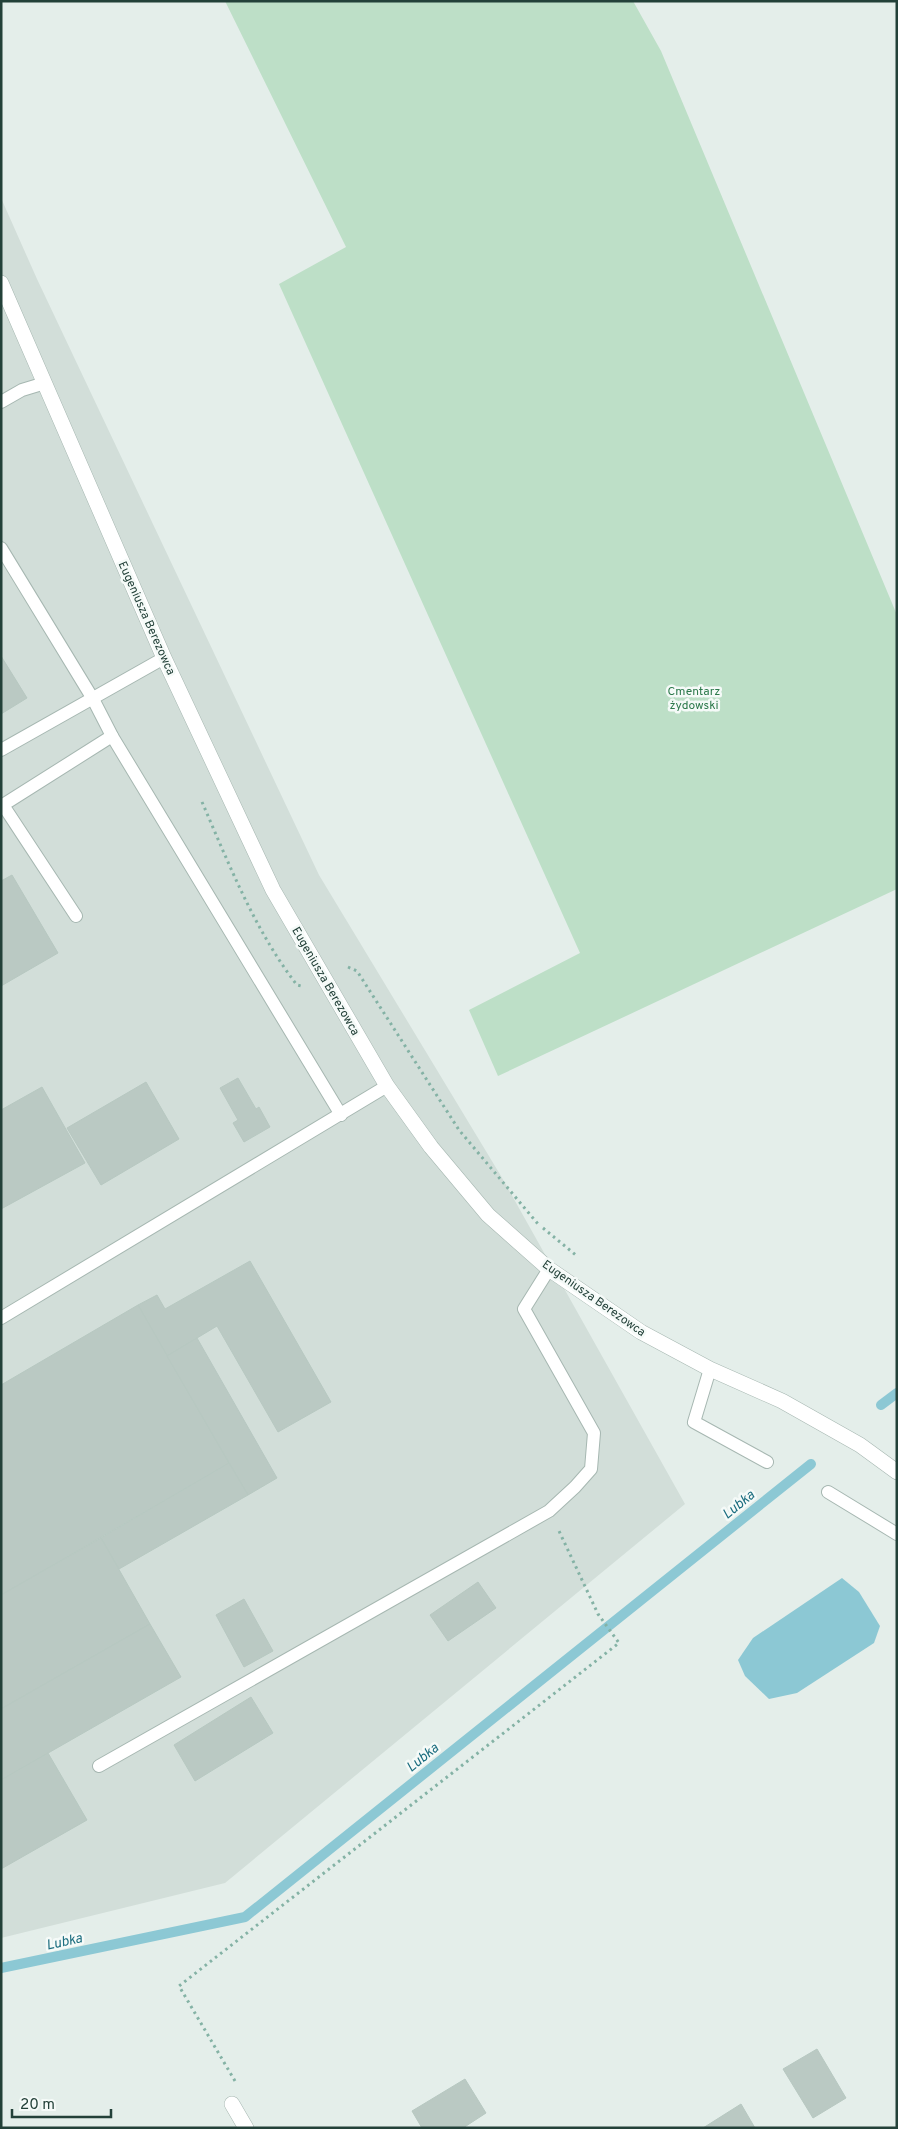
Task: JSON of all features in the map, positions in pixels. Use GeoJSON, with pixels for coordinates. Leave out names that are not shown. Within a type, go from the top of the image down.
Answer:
{"type":"FeatureCollection","features":[{"type":"Feature","properties":{"kind":"street","name":"Eugeniusza Berezowca"},"geometry":{"type":"LineString","coordinates":[[1,283],[164,658],[273,890],[387,1086],[431,1147],[488,1214],[549,1269],[641,1332],[710,1369],[782,1400],[860,1445],[897,1472]]}},
{"type":"Feature","properties":{"kind":"street"},"geometry":{"type":"LineString","coordinates":[[232,2104],[246,2128]]}},
{"type":"Feature","properties":{"kind":"lane"},"geometry":{"type":"LineString","coordinates":[[1,402],[22,390],[45,383]]}},
{"type":"Feature","properties":{"kind":"lane"},"geometry":{"type":"LineString","coordinates":[[1,548],[341,1115]]}},
{"type":"Feature","properties":{"kind":"lane"},"geometry":{"type":"LineString","coordinates":[[1,750],[164,658]]}},
{"type":"Feature","properties":{"kind":"lane"},"geometry":{"type":"LineString","coordinates":[[76,916],[3,804],[112,736]]}},
{"type":"Feature","properties":{"kind":"lane"},"geometry":{"type":"LineString","coordinates":[[1,1318],[387,1086]]}},
{"type":"Feature","properties":{"kind":"lane"},"geometry":{"type":"LineString","coordinates":[[99,1766],[550,1511],[576,1487],[592,1469],[594,1432],[524,1309],[549,1269]]}},
{"type":"Feature","properties":{"kind":"lane"},"geometry":{"type":"LineString","coordinates":[[710,1369],[694,1422],[767,1462]]}},
{"type":"Feature","properties":{"kind":"lane"},"geometry":{"type":"LineString","coordinates":[[828,1492],[897,1534]]}},
{"type":"Feature","properties":{"kind":"path"},"geometry":{"type":"LineString","coordinates":[[198,793],[228,864],[262,930],[285,970],[297,985],[305,987],[336,966],[345,966],[357,971],[459,1130],[537,1223],[581,1259]]}},
{"type":"Feature","properties":{"kind":"path"},"geometry":{"type":"LineString","coordinates":[[232,2104],[244,2097],[179,1986],[619,1643],[598,1614],[550,1511]]}},
{"type":"Feature","properties":{"kind":"shaded area"},"geometry":{"type":"Polygon","coordinates":[[[1,198],[37,279],[319,875],[501,1176],[685,1504],[225,1883],[1,1938],[1,198]]]}},
{"type":"Feature","properties":{"kind":"green space","name":"Cmentarz żydowski"},"geometry":{"type":"Polygon","coordinates":[[[225,1],[633,1],[661,51],[897,615],[897,889],[498,1076],[469,1010],[580,953],[279,284],[346,247],[225,1]]]}},
{"type":"Feature","properties":{"kind":"water"},"geometry":{"type":"Polygon","coordinates":[[[842,1578],[859,1592],[880,1626],[874,1643],[797,1693],[769,1699],[745,1676],[738,1660],[753,1638],[842,1578]]]}},
{"type":"Feature","properties":{"kind":"building"},"geometry":{"type":"Polygon","coordinates":[[[1,656],[27,698],[1,714],[1,656]]]}},
{"type":"Feature","properties":{"kind":"building"},"geometry":{"type":"Polygon","coordinates":[[[12,875],[58,953],[1,986],[1,881],[12,875]]]}},
{"type":"Feature","properties":{"kind":"building"},"geometry":{"type":"Polygon","coordinates":[[[238,1078],[256,1109],[259,1107],[270,1127],[244,1142],[233,1123],[238,1120],[220,1088],[238,1078]]]}},
{"type":"Feature","properties":{"kind":"building"},"geometry":{"type":"Polygon","coordinates":[[[146,1082],[179,1139],[101,1185],[67,1128],[146,1082]]]}},
{"type":"Feature","properties":{"kind":"building"},"geometry":{"type":"Polygon","coordinates":[[[42,1087],[85,1163],[1,1209],[1,1110],[42,1087]]]}},
{"type":"Feature","properties":{"kind":"building"},"geometry":{"type":"Polygon","coordinates":[[[250,1261],[331,1402],[278,1432],[217,1326],[167,1356],[138,1305],[157,1295],[165,1309],[250,1261]]]}},
{"type":"Feature","properties":{"kind":"building"},"geometry":{"type":"Polygon","coordinates":[[[138,1305],[229,1463],[1,1595],[1,1385],[138,1305]]]}},
{"type":"Feature","properties":{"kind":"building"},"geometry":{"type":"Polygon","coordinates":[[[197,1338],[277,1478],[248,1495],[167,1356],[197,1338]]]}},
{"type":"Feature","properties":{"kind":"building"},"geometry":{"type":"Polygon","coordinates":[[[229,1463],[248,1495],[119,1569],[101,1538],[229,1463]]]}},
{"type":"Feature","properties":{"kind":"building"},"geometry":{"type":"Polygon","coordinates":[[[101,1538],[150,1624],[1,1709],[1,1595],[101,1538]]]}},
{"type":"Feature","properties":{"kind":"building"},"geometry":{"type":"Polygon","coordinates":[[[478,1582],[496,1608],[448,1641],[430,1615],[478,1582]]]}},
{"type":"Feature","properties":{"kind":"building"},"geometry":{"type":"Polygon","coordinates":[[[244,1599],[273,1651],[244,1667],[216,1615],[244,1599]]]}},
{"type":"Feature","properties":{"kind":"building"},"geometry":{"type":"Polygon","coordinates":[[[150,1624],[181,1677],[1,1780],[1,1709],[150,1624]]]}},
{"type":"Feature","properties":{"kind":"building"},"geometry":{"type":"Polygon","coordinates":[[[251,1697],[273,1733],[195,1781],[174,1745],[251,1697]]]}},
{"type":"Feature","properties":{"kind":"building"},"geometry":{"type":"Polygon","coordinates":[[[48,1753],[87,1820],[1,1869],[1,1780],[48,1753]]]}},
{"type":"Feature","properties":{"kind":"building"},"geometry":{"type":"Polygon","coordinates":[[[817,2049],[846,2098],[813,2118],[783,2069],[817,2049]]]}},
{"type":"Feature","properties":{"kind":"building"},"geometry":{"type":"Polygon","coordinates":[[[465,2079],[486,2113],[463,2128],[422,2128],[412,2111],[465,2079]]]}},
{"type":"Feature","properties":{"kind":"building"},"geometry":{"type":"Polygon","coordinates":[[[741,2104],[755,2128],[703,2128],[741,2104]]]}},
{"type":"Feature","properties":{"kind":"waterway","name":"Lubka"},"geometry":{"type":"LineString","coordinates":[[881,1405],[897,1393]]}},
{"type":"Feature","properties":{"kind":"waterway","name":"Lubka"},"geometry":{"type":"LineString","coordinates":[[1,1968],[245,1917],[811,1464]]}}]}
